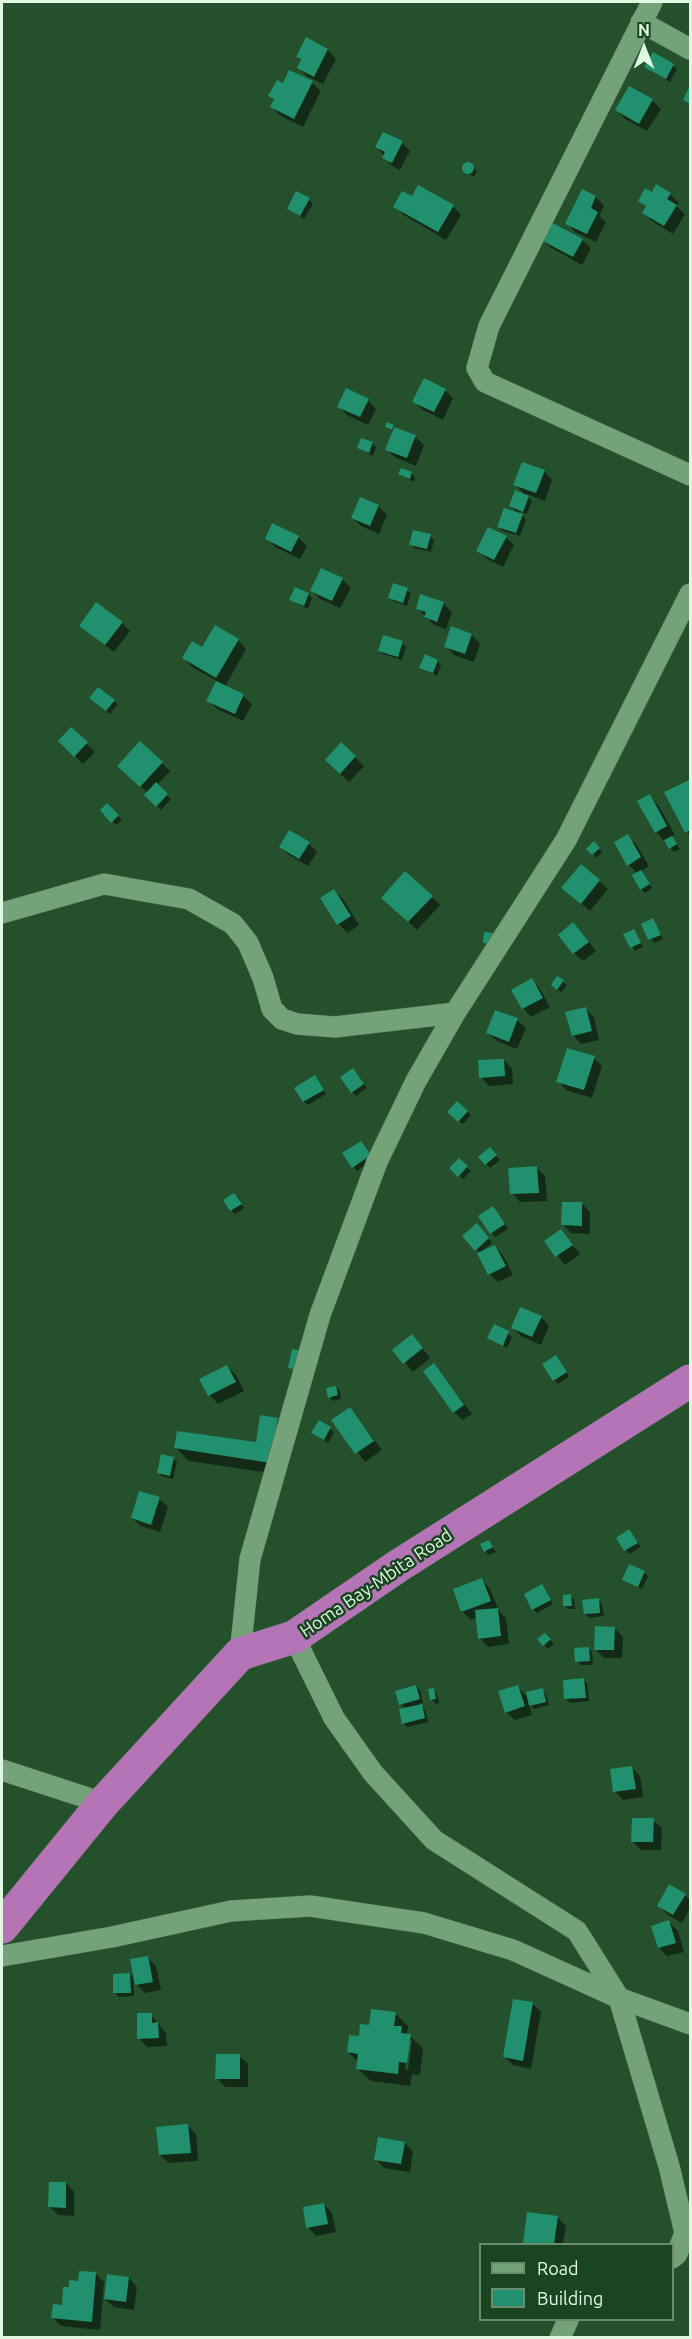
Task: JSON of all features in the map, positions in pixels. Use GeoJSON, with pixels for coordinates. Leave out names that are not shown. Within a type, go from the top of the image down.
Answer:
{"type":"FeatureCollection","features":[{"type":"Feature","properties":{"kind":"highway","name":"Homa Bay-Mbita Road"},"geometry":{"type":"LineString","coordinates":[[2,1927],[103,1803],[240,1654],[294,1637],[398,1566],[690,1381]]}},
{"type":"Feature","properties":{"kind":"street"},"geometry":{"type":"LineString","coordinates":[[652,2],[489,326],[477,368],[486,382],[690,475]]}},
{"type":"Feature","properties":{"kind":"street"},"geometry":{"type":"LineString","coordinates":[[641,22],[690,49]]}},
{"type":"Feature","properties":{"kind":"street"},"geometry":{"type":"LineString","coordinates":[[240,1654],[250,1559],[320,1315],[377,1162],[416,1081],[455,1013],[566,840],[690,594]]}},
{"type":"Feature","properties":{"kind":"street"},"geometry":{"type":"LineString","coordinates":[[2,913],[104,884],[189,899],[233,924],[248,943],[263,978],[272,1010],[282,1019],[297,1024],[335,1027],[455,1013]]}},
{"type":"Feature","properties":{"kind":"street"},"geometry":{"type":"LineString","coordinates":[[294,1637],[334,1718],[374,1773],[434,1840],[577,1931],[619,1998],[669,2166],[686,2233],[674,2256]]}},
{"type":"Feature","properties":{"kind":"street"},"geometry":{"type":"LineString","coordinates":[[2,1770],[103,1803]]}},
{"type":"Feature","properties":{"kind":"street"},"geometry":{"type":"LineString","coordinates":[[2,1956],[112,1937],[231,1911],[310,1906],[424,1923],[513,1950],[619,1998],[690,2024]]}},
{"type":"Feature","properties":{"kind":"street"},"geometry":{"type":"LineString","coordinates":[[560,2337],[567,2321]]}},
{"type":"Feature","properties":{"kind":"building"},"geometry":{"type":"Polygon","coordinates":[[[306,37],[328,49],[314,77],[297,68],[301,59],[296,57],[306,37]]]}},
{"type":"Feature","properties":{"kind":"building"},"geometry":{"type":"Polygon","coordinates":[[[653,52],[674,64],[666,79],[644,67],[653,52]]]}},
{"type":"Feature","properties":{"kind":"building"},"geometry":{"type":"Polygon","coordinates":[[[289,70],[313,81],[294,119],[270,107],[274,99],[268,96],[277,80],[283,83],[289,70]]]}},
{"type":"Feature","properties":{"kind":"building"},"geometry":{"type":"Polygon","coordinates":[[[690,85],[690,104],[683,100],[690,85]]]}},
{"type":"Feature","properties":{"kind":"building"},"geometry":{"type":"Polygon","coordinates":[[[629,86],[653,99],[639,124],[615,110],[629,86]]]}},
{"type":"Feature","properties":{"kind":"building"},"geometry":{"type":"Polygon","coordinates":[[[383,132],[403,141],[392,163],[382,158],[385,152],[375,147],[383,132]]]}},
{"type":"Feature","properties":{"kind":"building"},"geometry":{"type":"Polygon","coordinates":[[[470,162],[474,168],[470,174],[466,174],[462,166],[470,162]]]}},
{"type":"Feature","properties":{"kind":"building"},"geometry":{"type":"Polygon","coordinates":[[[656,184],[671,193],[667,199],[677,205],[664,226],[642,213],[646,206],[638,201],[645,188],[652,192],[656,184]]]}},
{"type":"Feature","properties":{"kind":"building"},"geometry":{"type":"Polygon","coordinates":[[[418,185],[454,205],[438,232],[393,207],[402,191],[412,196],[418,185]]]}},
{"type":"Feature","properties":{"kind":"building"},"geometry":{"type":"Polygon","coordinates":[[[582,189],[596,196],[591,208],[598,212],[587,234],[565,224],[582,189]]]}},
{"type":"Feature","properties":{"kind":"building"},"geometry":{"type":"Polygon","coordinates":[[[296,191],[310,198],[300,216],[287,209],[296,191]]]}},
{"type":"Feature","properties":{"kind":"building"},"geometry":{"type":"Polygon","coordinates":[[[549,221],[583,239],[573,257],[539,239],[549,221]]]}},
{"type":"Feature","properties":{"kind":"building"},"geometry":{"type":"Polygon","coordinates":[[[424,378],[446,389],[434,412],[412,402],[424,378]]]}},
{"type":"Feature","properties":{"kind":"building"},"geometry":{"type":"Polygon","coordinates":[[[346,388],[369,399],[360,417],[337,407],[346,388]]]}},
{"type":"Feature","properties":{"kind":"building"},"geometry":{"type":"Polygon","coordinates":[[[387,422],[394,425],[392,430],[385,427],[387,422]]]}},
{"type":"Feature","properties":{"kind":"building"},"geometry":{"type":"Polygon","coordinates":[[[394,427],[416,435],[407,458],[385,450],[394,427]]]}},
{"type":"Feature","properties":{"kind":"building"},"geometry":{"type":"Polygon","coordinates":[[[361,438],[373,442],[369,453],[357,448],[361,438]]]}},
{"type":"Feature","properties":{"kind":"building"},"geometry":{"type":"Polygon","coordinates":[[[522,462],[545,470],[536,493],[513,485],[522,462]]]}},
{"type":"Feature","properties":{"kind":"building"},"geometry":{"type":"Polygon","coordinates":[[[401,468],[412,472],[410,479],[398,474],[401,468]]]}},
{"type":"Feature","properties":{"kind":"building"},"geometry":{"type":"Polygon","coordinates":[[[515,490],[529,496],[523,512],[509,506],[515,490]]]}},
{"type":"Feature","properties":{"kind":"building"},"geometry":{"type":"Polygon","coordinates":[[[360,497],[379,505],[370,526],[351,518],[360,497]]]}},
{"type":"Feature","properties":{"kind":"building"},"geometry":{"type":"Polygon","coordinates":[[[504,508],[523,514],[516,533],[497,527],[504,508]]]}},
{"type":"Feature","properties":{"kind":"building"},"geometry":{"type":"Polygon","coordinates":[[[272,523],[299,536],[291,552],[265,539],[272,523]]]}},
{"type":"Feature","properties":{"kind":"building"},"geometry":{"type":"Polygon","coordinates":[[[488,527],[507,536],[494,560],[476,551],[488,527]]]}},
{"type":"Feature","properties":{"kind":"building"},"geometry":{"type":"Polygon","coordinates":[[[413,530],[431,534],[427,549],[409,545],[413,530]]]}},
{"type":"Feature","properties":{"kind":"building"},"geometry":{"type":"Polygon","coordinates":[[[321,568],[343,578],[332,601],[310,591],[321,568]]]}},
{"type":"Feature","properties":{"kind":"building"},"geometry":{"type":"Polygon","coordinates":[[[393,583],[408,588],[403,603],[388,598],[393,583]]]}},
{"type":"Feature","properties":{"kind":"building"},"geometry":{"type":"Polygon","coordinates":[[[295,587],[309,593],[304,606],[289,600],[295,587]]]}},
{"type":"Feature","properties":{"kind":"building"},"geometry":{"type":"Polygon","coordinates":[[[420,594],[444,602],[437,622],[424,617],[426,612],[416,609],[420,594]]]}},
{"type":"Feature","properties":{"kind":"building"},"geometry":{"type":"Polygon","coordinates":[[[96,602],[123,622],[105,645],[79,626],[96,602]]]}},
{"type":"Feature","properties":{"kind":"building"},"geometry":{"type":"Polygon","coordinates":[[[215,625],[239,639],[216,678],[182,658],[192,641],[202,647],[215,625]]]}},
{"type":"Feature","properties":{"kind":"building"},"geometry":{"type":"Polygon","coordinates":[[[451,626],[472,634],[465,654],[444,647],[451,626]]]}},
{"type":"Feature","properties":{"kind":"building"},"geometry":{"type":"Polygon","coordinates":[[[383,635],[403,641],[398,657],[378,651],[383,635]]]}},
{"type":"Feature","properties":{"kind":"building"},"geometry":{"type":"Polygon","coordinates":[[[425,654],[438,660],[433,673],[419,668],[425,654]]]}},
{"type":"Feature","properties":{"kind":"building"},"geometry":{"type":"Polygon","coordinates":[[[216,681],[244,694],[235,714],[206,701],[216,681]]]}},
{"type":"Feature","properties":{"kind":"building"},"geometry":{"type":"Polygon","coordinates":[[[98,687],[115,700],[106,711],[89,698],[98,687]]]}},
{"type":"Feature","properties":{"kind":"building"},"geometry":{"type":"Polygon","coordinates":[[[71,727],[88,742],[74,757],[58,741],[71,727]]]}},
{"type":"Feature","properties":{"kind":"building"},"geometry":{"type":"Polygon","coordinates":[[[140,741],[163,762],[140,787],[117,766],[140,741]]]}},
{"type":"Feature","properties":{"kind":"building"},"geometry":{"type":"Polygon","coordinates":[[[341,742],[356,756],[340,774],[325,760],[341,742]]]}},
{"type":"Feature","properties":{"kind":"building"},"geometry":{"type":"Polygon","coordinates":[[[689,780],[690,830],[685,833],[664,792],[689,780]]]}},
{"type":"Feature","properties":{"kind":"building"},"geometry":{"type":"Polygon","coordinates":[[[156,782],[168,794],[156,807],[144,795],[156,782]]]}},
{"type":"Feature","properties":{"kind":"building"},"geometry":{"type":"Polygon","coordinates":[[[650,794],[667,826],[655,833],[637,801],[650,794]]]}},
{"type":"Feature","properties":{"kind":"building"},"geometry":{"type":"Polygon","coordinates":[[[107,803],[119,815],[111,823],[100,810],[107,803]]]}},
{"type":"Feature","properties":{"kind":"building"},"geometry":{"type":"Polygon","coordinates":[[[289,830],[310,842],[299,859],[279,847],[289,830]]]}},
{"type":"Feature","properties":{"kind":"building"},"geometry":{"type":"Polygon","coordinates":[[[628,834],[641,857],[627,866],[614,842],[628,834]]]}},
{"type":"Feature","properties":{"kind":"building"},"geometry":{"type":"Polygon","coordinates":[[[672,836],[677,844],[669,849],[664,840],[672,836]]]}},
{"type":"Feature","properties":{"kind":"building"},"geometry":{"type":"Polygon","coordinates":[[[594,841],[600,848],[592,855],[586,849],[594,841]]]}},
{"type":"Feature","properties":{"kind":"building"},"geometry":{"type":"Polygon","coordinates":[[[581,864],[600,880],[581,904],[561,888],[581,864]]]}},
{"type":"Feature","properties":{"kind":"building"},"geometry":{"type":"Polygon","coordinates":[[[641,870],[650,884],[640,890],[632,875],[641,870]]]}},
{"type":"Feature","properties":{"kind":"building"},"geometry":{"type":"Polygon","coordinates":[[[405,871],[433,896],[408,922],[381,898],[405,871]]]}},
{"type":"Feature","properties":{"kind":"building"},"geometry":{"type":"Polygon","coordinates":[[[334,889],[351,916],[337,925],[320,898],[334,889]]]}},
{"type":"Feature","properties":{"kind":"building"},"geometry":{"type":"Polygon","coordinates":[[[653,918],[661,935],[648,940],[641,924],[653,918]]]}},
{"type":"Feature","properties":{"kind":"building"},"geometry":{"type":"Polygon","coordinates":[[[573,922],[589,942],[573,954],[558,935],[573,922]]]}},
{"type":"Feature","properties":{"kind":"building"},"geometry":{"type":"Polygon","coordinates":[[[634,929],[641,943],[630,948],[623,934],[634,929]]]}},
{"type":"Feature","properties":{"kind":"building"},"geometry":{"type":"Polygon","coordinates":[[[484,932],[494,933],[492,944],[483,943],[484,932]]]}},
{"type":"Feature","properties":{"kind":"building"},"geometry":{"type":"Polygon","coordinates":[[[557,976],[564,980],[557,990],[551,985],[557,976]]]}},
{"type":"Feature","properties":{"kind":"building"},"geometry":{"type":"Polygon","coordinates":[[[532,978],[543,998],[522,1009],[511,990],[532,978]]]}},
{"type":"Feature","properties":{"kind":"building"},"geometry":{"type":"Polygon","coordinates":[[[586,1007],[592,1031],[572,1036],[565,1012],[586,1007]]]}},
{"type":"Feature","properties":{"kind":"building"},"geometry":{"type":"Polygon","coordinates":[[[495,1010],[518,1018],[509,1042],[486,1033],[495,1010]]]}},
{"type":"Feature","properties":{"kind":"building"},"geometry":{"type":"Polygon","coordinates":[[[567,1048],[595,1056],[584,1090],[556,1082],[567,1048]]]}},
{"type":"Feature","properties":{"kind":"building"},"geometry":{"type":"Polygon","coordinates":[[[504,1059],[505,1076],[479,1078],[478,1060],[504,1059]]]}},
{"type":"Feature","properties":{"kind":"building"},"geometry":{"type":"Polygon","coordinates":[[[353,1068],[364,1084],[351,1093],[340,1077],[353,1068]]]}},
{"type":"Feature","properties":{"kind":"building"},"geometry":{"type":"Polygon","coordinates":[[[315,1075],[324,1090],[303,1102],[294,1088],[315,1075]]]}},
{"type":"Feature","properties":{"kind":"building"},"geometry":{"type":"Polygon","coordinates":[[[457,1101],[468,1111],[458,1122],[447,1112],[457,1101]]]}},
{"type":"Feature","properties":{"kind":"building"},"geometry":{"type":"Polygon","coordinates":[[[361,1141],[371,1155],[352,1168],[342,1153],[361,1141]]]}},
{"type":"Feature","properties":{"kind":"building"},"geometry":{"type":"Polygon","coordinates":[[[490,1147],[497,1155],[485,1165],[478,1157],[490,1147]]]}},
{"type":"Feature","properties":{"kind":"building"},"geometry":{"type":"Polygon","coordinates":[[[459,1158],[468,1166],[458,1177],[449,1168],[459,1158]]]}},
{"type":"Feature","properties":{"kind":"building"},"geometry":{"type":"Polygon","coordinates":[[[537,1166],[539,1193],[510,1194],[508,1168],[537,1166]]]}},
{"type":"Feature","properties":{"kind":"building"},"geometry":{"type":"Polygon","coordinates":[[[234,1193],[242,1204],[230,1211],[223,1200],[234,1193]]]}},
{"type":"Feature","properties":{"kind":"building"},"geometry":{"type":"Polygon","coordinates":[[[562,1202],[582,1202],[582,1226],[561,1225],[562,1202]]]}},
{"type":"Feature","properties":{"kind":"building"},"geometry":{"type":"Polygon","coordinates":[[[493,1206],[505,1224],[490,1234],[478,1216],[493,1206]]]}},
{"type":"Feature","properties":{"kind":"building"},"geometry":{"type":"Polygon","coordinates":[[[477,1223],[489,1238],[475,1251],[462,1236],[477,1223]]]}},
{"type":"Feature","properties":{"kind":"building"},"geometry":{"type":"Polygon","coordinates":[[[561,1229],[573,1245],[555,1257],[544,1241],[561,1229]]]}},
{"type":"Feature","properties":{"kind":"building"},"geometry":{"type":"Polygon","coordinates":[[[495,1245],[506,1266],[488,1275],[477,1253],[495,1245]]]}},
{"type":"Feature","properties":{"kind":"building"},"geometry":{"type":"Polygon","coordinates":[[[520,1307],[542,1316],[532,1337],[511,1328],[520,1307]]]}},
{"type":"Feature","properties":{"kind":"building"},"geometry":{"type":"Polygon","coordinates":[[[494,1324],[509,1331],[503,1346],[487,1338],[494,1324]]]}},
{"type":"Feature","properties":{"kind":"building"},"geometry":{"type":"Polygon","coordinates":[[[412,1334],[423,1348],[403,1364],[392,1350],[412,1334]]]}},
{"type":"Feature","properties":{"kind":"building"},"geometry":{"type":"Polygon","coordinates":[[[292,1349],[302,1351],[298,1370],[288,1368],[292,1349]]]}},
{"type":"Feature","properties":{"kind":"building"},"geometry":{"type":"Polygon","coordinates":[[[556,1355],[567,1372],[553,1381],[542,1364],[556,1355]]]}},
{"type":"Feature","properties":{"kind":"building"},"geometry":{"type":"Polygon","coordinates":[[[434,1363],[464,1405],[453,1413],[423,1371],[434,1363]]]}},
{"type":"Feature","properties":{"kind":"building"},"geometry":{"type":"Polygon","coordinates":[[[227,1365],[236,1382],[208,1396],[199,1379],[227,1365]]]}},
{"type":"Feature","properties":{"kind":"building"},"geometry":{"type":"Polygon","coordinates":[[[336,1386],[338,1395],[328,1398],[326,1388],[336,1386]]]}},
{"type":"Feature","properties":{"kind":"building"},"geometry":{"type":"Polygon","coordinates":[[[350,1407],[374,1441],[355,1454],[331,1420],[350,1407]]]}},
{"type":"Feature","properties":{"kind":"building"},"geometry":{"type":"Polygon","coordinates":[[[260,1415],[278,1418],[271,1463],[174,1448],[177,1431],[256,1442],[260,1415]]]}},
{"type":"Feature","properties":{"kind":"building"},"geometry":{"type":"Polygon","coordinates":[[[319,1420],[331,1427],[324,1440],[311,1433],[319,1420]]]}},
{"type":"Feature","properties":{"kind":"building"},"geometry":{"type":"Polygon","coordinates":[[[161,1454],[174,1457],[170,1476],[157,1473],[161,1454]]]}},
{"type":"Feature","properties":{"kind":"building"},"geometry":{"type":"Polygon","coordinates":[[[139,1491],[160,1497],[151,1525],[131,1518],[139,1491]]]}},
{"type":"Feature","properties":{"kind":"building"},"geometry":{"type":"Polygon","coordinates":[[[629,1529],[638,1543],[624,1551],[616,1538],[629,1529]]]}},
{"type":"Feature","properties":{"kind":"building"},"geometry":{"type":"Polygon","coordinates":[[[489,1540],[493,1547],[484,1552],[480,1544],[489,1540]]]}},
{"type":"Feature","properties":{"kind":"building"},"geometry":{"type":"Polygon","coordinates":[[[629,1564],[645,1571],[638,1587],[622,1580],[629,1564]]]}},
{"type":"Feature","properties":{"kind":"building"},"geometry":{"type":"Polygon","coordinates":[[[482,1578],[491,1601],[461,1612],[453,1589],[482,1578]]]}},
{"type":"Feature","properties":{"kind":"building"},"geometry":{"type":"Polygon","coordinates":[[[542,1584],[551,1600],[532,1610],[524,1594],[542,1584]]]}},
{"type":"Feature","properties":{"kind":"building"},"geometry":{"type":"Polygon","coordinates":[[[571,1594],[572,1606],[563,1606],[563,1595],[571,1594]]]}},
{"type":"Feature","properties":{"kind":"building"},"geometry":{"type":"Polygon","coordinates":[[[599,1598],[600,1613],[584,1614],[582,1600],[599,1598]]]}},
{"type":"Feature","properties":{"kind":"building"},"geometry":{"type":"Polygon","coordinates":[[[498,1608],[501,1636],[478,1639],[475,1610],[498,1608]]]}},
{"type":"Feature","properties":{"kind":"building"},"geometry":{"type":"Polygon","coordinates":[[[595,1626],[615,1627],[614,1650],[594,1650],[595,1626]]]}},
{"type":"Feature","properties":{"kind":"building"},"geometry":{"type":"Polygon","coordinates":[[[545,1633],[551,1639],[543,1646],[537,1639],[545,1633]]]}},
{"type":"Feature","properties":{"kind":"building"},"geometry":{"type":"Polygon","coordinates":[[[589,1647],[590,1661],[575,1662],[574,1648],[589,1647]]]}},
{"type":"Feature","properties":{"kind":"building"},"geometry":{"type":"Polygon","coordinates":[[[584,1678],[586,1698],[564,1699],[563,1680],[584,1678]]]}},
{"type":"Feature","properties":{"kind":"building"},"geometry":{"type":"Polygon","coordinates":[[[416,1685],[420,1699],[399,1705],[395,1691],[416,1685]]]}},
{"type":"Feature","properties":{"kind":"building"},"geometry":{"type":"Polygon","coordinates":[[[518,1685],[525,1706],[505,1713],[498,1691],[518,1685]]]}},
{"type":"Feature","properties":{"kind":"building"},"geometry":{"type":"Polygon","coordinates":[[[434,1688],[436,1699],[430,1700],[428,1689],[434,1688]]]}},
{"type":"Feature","properties":{"kind":"building"},"geometry":{"type":"Polygon","coordinates":[[[543,1688],[546,1702],[529,1706],[526,1692],[543,1688]]]}},
{"type":"Feature","properties":{"kind":"building"},"geometry":{"type":"Polygon","coordinates":[[[422,1704],[425,1718],[402,1724],[399,1709],[422,1704]]]}},
{"type":"Feature","properties":{"kind":"building"},"geometry":{"type":"Polygon","coordinates":[[[632,1766],[636,1789],[613,1792],[610,1769],[632,1766]]]}},
{"type":"Feature","properties":{"kind":"building"},"geometry":{"type":"Polygon","coordinates":[[[632,1818],[654,1818],[653,1842],[631,1842],[632,1818]]]}},
{"type":"Feature","properties":{"kind":"building"},"geometry":{"type":"Polygon","coordinates":[[[669,1884],[686,1894],[673,1915],[657,1906],[669,1884]]]}},
{"type":"Feature","properties":{"kind":"building"},"geometry":{"type":"Polygon","coordinates":[[[669,1920],[676,1943],[658,1948],[651,1926],[669,1920]]]}},
{"type":"Feature","properties":{"kind":"building"},"geometry":{"type":"Polygon","coordinates":[[[148,1956],[153,1982],[135,1985],[130,1959],[148,1956]]]}},
{"type":"Feature","properties":{"kind":"building"},"geometry":{"type":"Polygon","coordinates":[[[130,1973],[131,1993],[113,1993],[113,1974],[130,1973]]]}},
{"type":"Feature","properties":{"kind":"building"},"geometry":{"type":"Polygon","coordinates":[[[513,1999],[533,2002],[523,2061],[503,2057],[513,1999]]]}},
{"type":"Feature","properties":{"kind":"building"},"geometry":{"type":"Polygon","coordinates":[[[371,2009],[396,2012],[394,2026],[402,2026],[401,2033],[411,2034],[407,2063],[399,2062],[398,2074],[356,2069],[358,2054],[347,2052],[349,2035],[359,2036],[360,2024],[369,2025],[371,2009]]]}},
{"type":"Feature","properties":{"kind":"building"},"geometry":{"type":"Polygon","coordinates":[[[137,2013],[152,2013],[152,2023],[158,2022],[159,2038],[137,2039],[137,2013]]]}},
{"type":"Feature","properties":{"kind":"building"},"geometry":{"type":"Polygon","coordinates":[[[216,2054],[240,2054],[240,2079],[215,2079],[216,2054]]]}},
{"type":"Feature","properties":{"kind":"building"},"geometry":{"type":"Polygon","coordinates":[[[188,2124],[191,2153],[159,2155],[156,2127],[188,2124]]]}},
{"type":"Feature","properties":{"kind":"building"},"geometry":{"type":"Polygon","coordinates":[[[378,2137],[405,2142],[401,2164],[374,2160],[378,2137]]]}},
{"type":"Feature","properties":{"kind":"building"},"geometry":{"type":"Polygon","coordinates":[[[49,2182],[66,2182],[66,2208],[48,2207],[49,2182]]]}},
{"type":"Feature","properties":{"kind":"building"},"geometry":{"type":"Polygon","coordinates":[[[324,2203],[328,2224],[306,2228],[303,2207],[324,2203]]]}},
{"type":"Feature","properties":{"kind":"building"},"geometry":{"type":"Polygon","coordinates":[[[527,2212],[558,2216],[554,2243],[523,2243],[527,2212]]]}},
{"type":"Feature","properties":{"kind":"building"},"geometry":{"type":"Polygon","coordinates":[[[79,2271],[96,2272],[92,2322],[51,2318],[53,2304],[62,2305],[63,2287],[69,2287],[69,2280],[78,2281],[79,2271]]]}},
{"type":"Feature","properties":{"kind":"building"},"geometry":{"type":"Polygon","coordinates":[[[107,2274],[129,2277],[126,2302],[104,2299],[107,2274]]]}}]}
